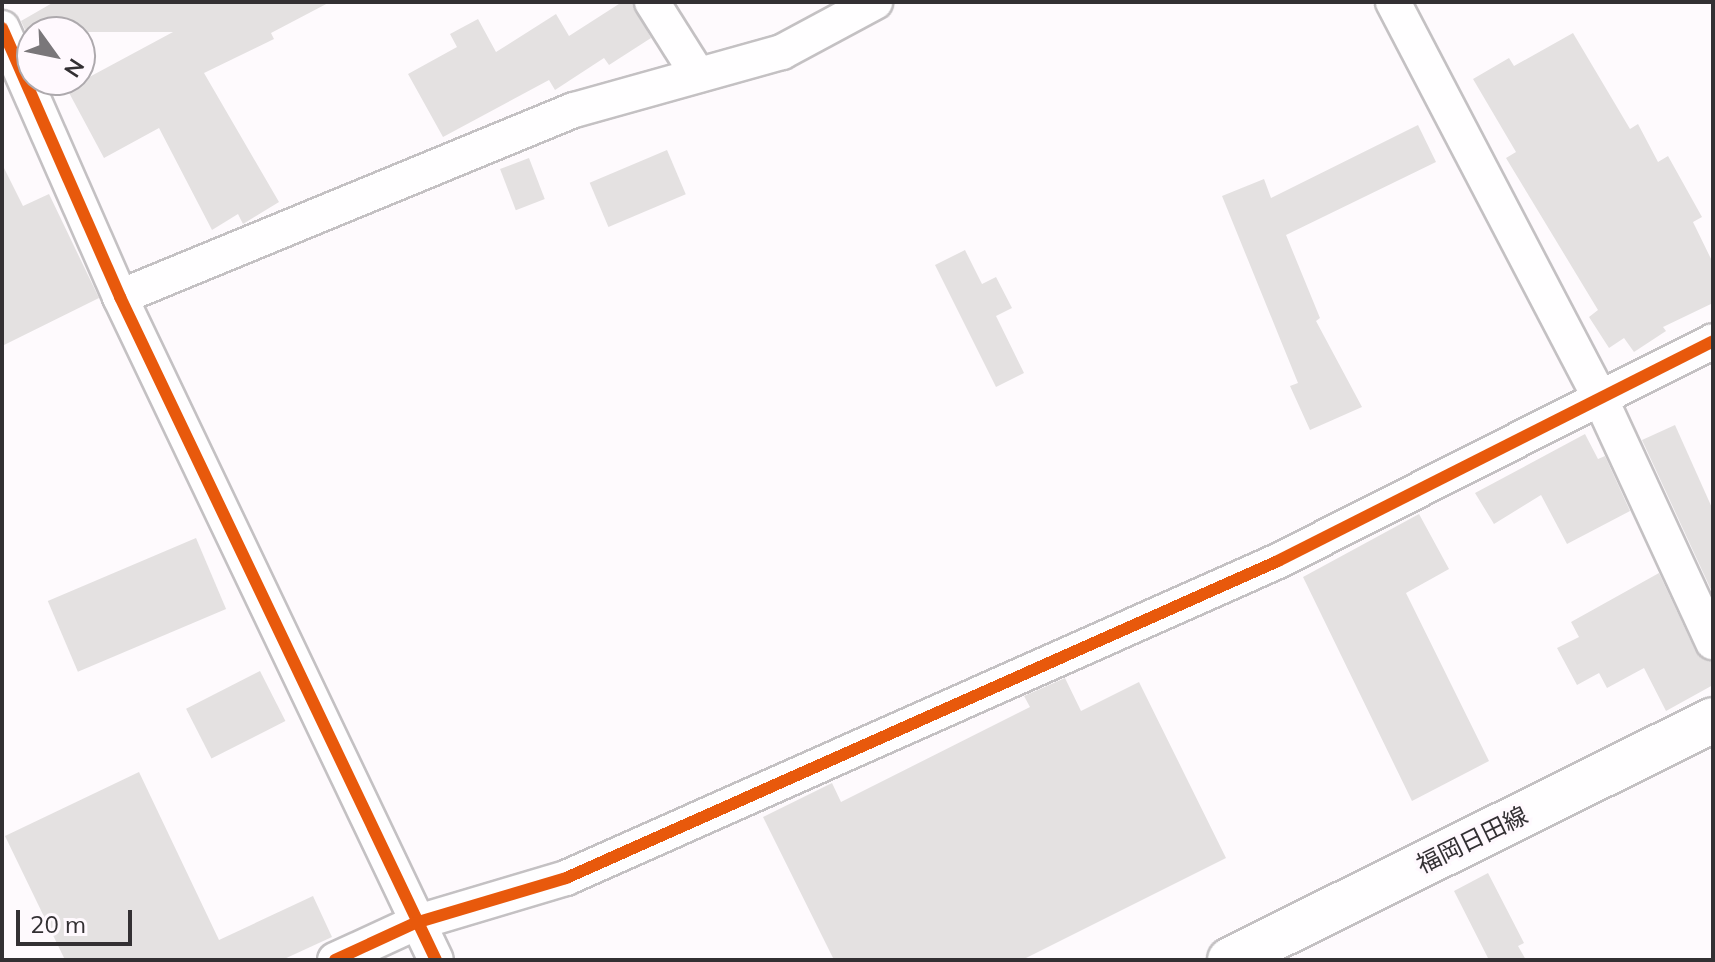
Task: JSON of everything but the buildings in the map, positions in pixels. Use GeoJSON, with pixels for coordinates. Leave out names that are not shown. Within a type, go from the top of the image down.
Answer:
{"type":"FeatureCollection","features":[{"type":"Feature","properties":{"kind":"main road","name":"福岡日田線"},"geometry":{"type":"LineString","coordinates":[[1230,960],[1282,948],[1713,720]]}},
{"type":"Feature","properties":{"kind":"street"},"geometry":{"type":"LineString","coordinates":[[652,2],[698,75]]}},
{"type":"Feature","properties":{"kind":"street"},"geometry":{"type":"LineString","coordinates":[[120,297],[574,110],[782,52],[875,2]]}},
{"type":"Feature","properties":{"kind":"street"},"geometry":{"type":"LineString","coordinates":[[1393,2],[1601,400],[1713,642]]}},
{"type":"Feature","properties":{"kind":"street"},"geometry":{"type":"LineString","coordinates":[[2,28],[120,297],[415,923],[436,960]]}},
{"type":"Feature","properties":{"kind":"street"},"geometry":{"type":"LineString","coordinates":[[335,960],[415,923],[504,900],[581,871],[1278,561],[1713,341]]}},
{"type":"Feature","properties":{"kind":"cycle path"},"geometry":{"type":"LineString","coordinates":[[2,28],[120,297],[436,960]]}},
{"type":"Feature","properties":{"kind":"cycle path"},"geometry":{"type":"LineString","coordinates":[[335,960],[415,923],[566,878],[1278,561],[1713,341]]}}]}
